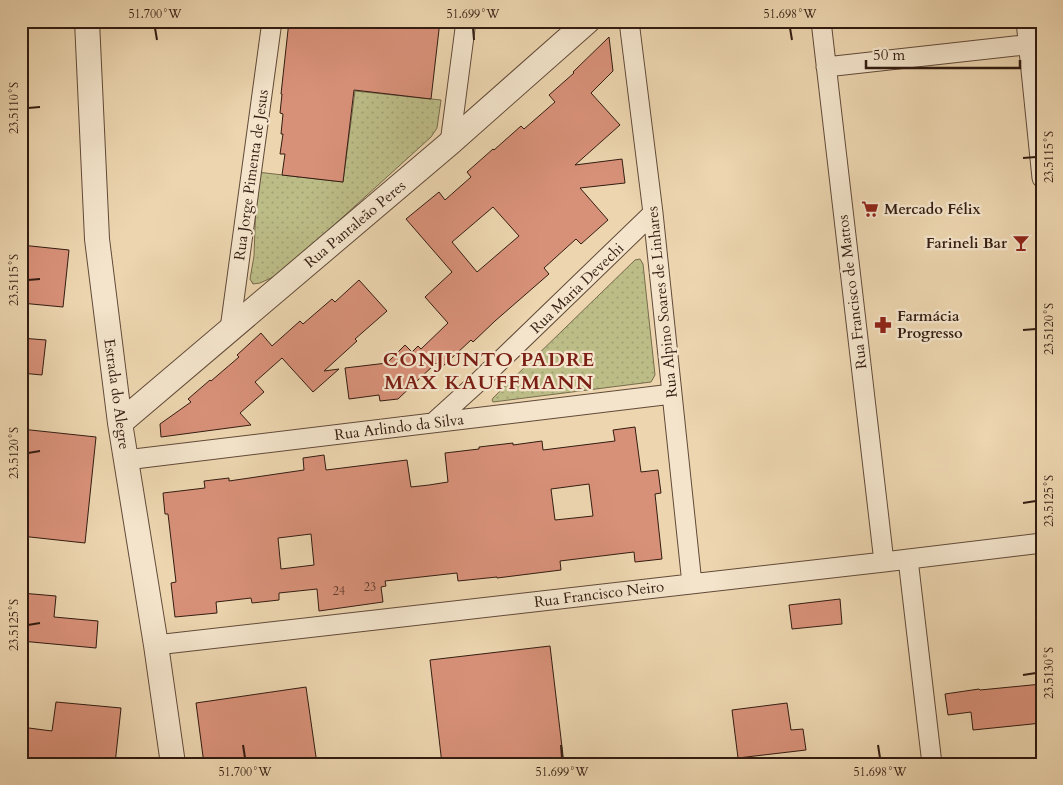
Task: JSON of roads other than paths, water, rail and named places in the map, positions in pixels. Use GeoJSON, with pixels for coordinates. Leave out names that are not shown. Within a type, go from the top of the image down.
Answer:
{"type":"FeatureCollection","features":[{"type":"Feature","properties":{"kind":"street","name":"Estrada do Alegre"},"geometry":{"type":"LineString","coordinates":[[87,21],[97,239],[120,423],[173,764]]}},
{"type":"Feature","properties":{"kind":"street","name":"Rua Jorge Pimenta de Jesus"},"geometry":{"type":"LineString","coordinates":[[230,329],[272,21]]}},
{"type":"Feature","properties":{"kind":"street"},"geometry":{"type":"LineString","coordinates":[[450,143],[466,21]]}},
{"type":"Feature","properties":{"kind":"street","name":"Rua Pantaleão Peres"},"geometry":{"type":"LineString","coordinates":[[120,423],[450,143],[588,21]]}},
{"type":"Feature","properties":{"kind":"street","name":"Rua Alpino Soares de Linhares"},"geometry":{"type":"LineString","coordinates":[[629,21],[653,213],[692,584]]}},
{"type":"Feature","properties":{"kind":"street","name":"Rua Francisco de Mattos"},"geometry":{"type":"LineString","coordinates":[[820,21],[884,562]]}},
{"type":"Feature","properties":{"kind":"street"},"geometry":{"type":"LineString","coordinates":[[1026,21],[1035,43],[1042,178]]}},
{"type":"Feature","properties":{"kind":"street"},"geometry":{"type":"LineString","coordinates":[[826,67],[1035,43]]}},
{"type":"Feature","properties":{"kind":"street","name":"Rua Maria Devechi"},"geometry":{"type":"LineString","coordinates":[[434,422],[476,384],[653,213]]}},
{"type":"Feature","properties":{"kind":"street","name":"Rua Arlindo da Silva"},"geometry":{"type":"LineString","coordinates":[[126,460],[672,394]]}},
{"type":"Feature","properties":{"kind":"street","name":"Rua Francisco Neiro"},"geometry":{"type":"LineString","coordinates":[[156,645],[884,562],[1042,542]]}},
{"type":"Feature","properties":{"kind":"street"},"geometry":{"type":"LineString","coordinates":[[908,559],[932,764]]}},
{"type":"Feature","properties":{"kind":"place","name":"Mercado Félix"},"geometry":{"type":"Point","coordinates":[870,209]}},
{"type":"Feature","properties":{"kind":"place","name":"Farineli Bar"},"geometry":{"type":"Point","coordinates":[1021,243]}},
{"type":"Feature","properties":{"kind":"place","name":"Farmácia Progresso"},"geometry":{"type":"Point","coordinates":[883,325]}},
{"type":"Feature","properties":{"kind":"district","name":"CONJUNTO PADRE MAX KAUFFMANN"},"geometry":{"type":"Point","coordinates":[489,370]}}]}
